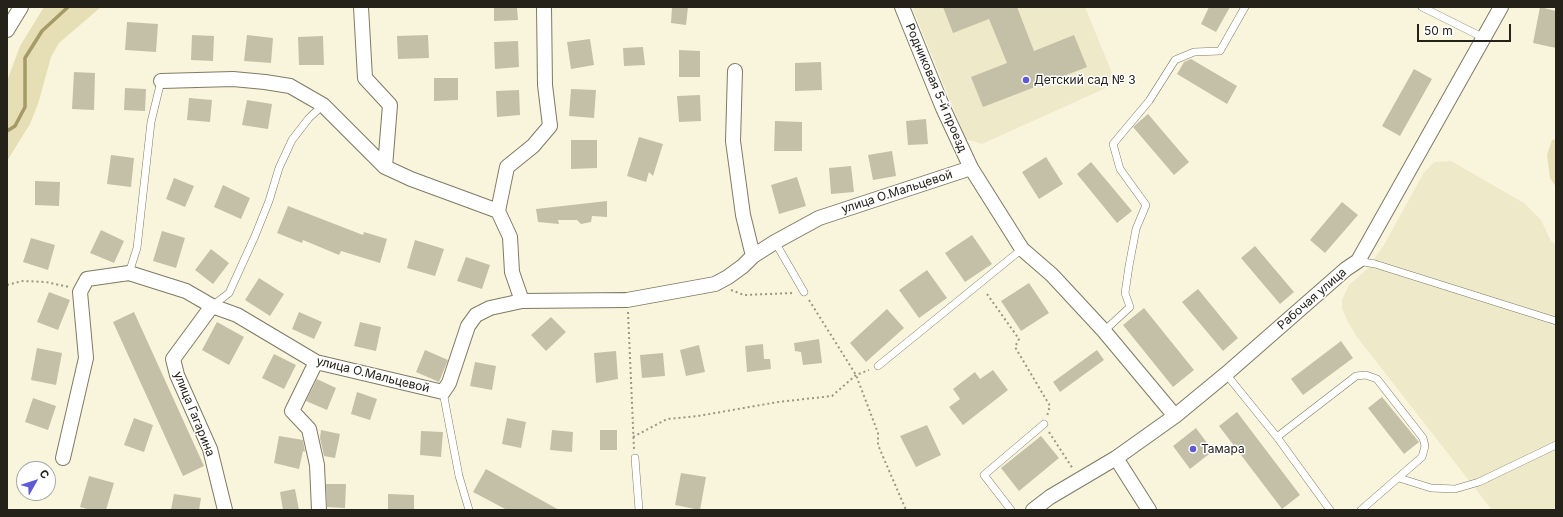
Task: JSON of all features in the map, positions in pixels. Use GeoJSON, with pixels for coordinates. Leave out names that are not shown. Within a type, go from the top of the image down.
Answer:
{"type":"FeatureCollection","features":[{"type":"Feature","properties":{"kind":"street"},"geometry":{"type":"LineString","coordinates":[[7,30],[21,7]]}},
{"type":"Feature","properties":{"kind":"street"},"geometry":{"type":"LineString","coordinates":[[361,7],[365,78],[390,105],[385,167]]}},
{"type":"Feature","properties":{"kind":"street"},"geometry":{"type":"LineString","coordinates":[[522,301],[512,272],[510,236],[498,212],[507,167],[534,146],[550,126],[545,85],[544,7]]}},
{"type":"Feature","properties":{"kind":"street","name":"Родниковая 5-й проезд"},"geometry":{"type":"LineString","coordinates":[[902,7],[943,108],[970,168]]}},
{"type":"Feature","properties":{"kind":"street","name":"Рабочая улица"},"geometry":{"type":"LineString","coordinates":[[1034,510],[1050,497],[1116,458],[1175,416],[1226,374],[1346,269],[1358,261],[1501,7]]}},
{"type":"Feature","properties":{"kind":"street"},"geometry":{"type":"LineString","coordinates":[[734,71],[733,141],[743,215],[753,256]]}},
{"type":"Feature","properties":{"kind":"street"},"geometry":{"type":"LineString","coordinates":[[161,81],[226,79],[265,82],[290,86],[323,105],[385,167],[417,182],[498,212]]}},
{"type":"Feature","properties":{"kind":"street"},"geometry":{"type":"LineString","coordinates":[[970,168],[1022,249],[1052,275],[1104,331],[1175,416]]}},
{"type":"Feature","properties":{"kind":"street","name":"улица О.Мальцевой"},"geometry":{"type":"LineString","coordinates":[[80,292],[87,279],[129,273],[186,291],[212,306],[237,315],[316,362],[443,392],[449,384],[468,326],[476,316],[490,308],[522,301],[627,300],[715,284],[738,270],[753,256],[775,242],[819,218],[970,168]]}},
{"type":"Feature","properties":{"kind":"street"},"geometry":{"type":"LineString","coordinates":[[63,458],[86,358],[80,292]]}},
{"type":"Feature","properties":{"kind":"street","name":"улица Гагарина"},"geometry":{"type":"LineString","coordinates":[[212,306],[173,359],[177,375],[210,449],[225,510]]}},
{"type":"Feature","properties":{"kind":"street"},"geometry":{"type":"LineString","coordinates":[[316,362],[292,411],[309,429],[317,465],[320,510]]}},
{"type":"Feature","properties":{"kind":"street"},"geometry":{"type":"LineString","coordinates":[[1116,458],[1149,510]]}},
{"type":"Feature","properties":{"kind":"lane"},"geometry":{"type":"LineString","coordinates":[[1104,331],[1130,307],[1125,293],[1129,266],[1136,228],[1146,205],[1120,169],[1113,144],[1149,101],[1175,60],[1194,52],[1220,51],[1245,7]]}},
{"type":"Feature","properties":{"kind":"lane"},"geometry":{"type":"LineString","coordinates":[[1422,7],[1484,38]]}},
{"type":"Feature","properties":{"kind":"lane"},"geometry":{"type":"LineString","coordinates":[[129,273],[136,248],[152,122],[161,81]]}},
{"type":"Feature","properties":{"kind":"lane"},"geometry":{"type":"LineString","coordinates":[[212,306],[229,293],[255,236],[269,201],[279,168],[292,140],[309,118],[323,105]]}},
{"type":"Feature","properties":{"kind":"lane"},"geometry":{"type":"LineString","coordinates":[[775,242],[804,292]]}},
{"type":"Feature","properties":{"kind":"lane"},"geometry":{"type":"LineString","coordinates":[[878,366],[1022,249]]}},
{"type":"Feature","properties":{"kind":"lane"},"geometry":{"type":"LineString","coordinates":[[1358,261],[1375,264],[1556,321]]}},
{"type":"Feature","properties":{"kind":"lane"},"geometry":{"type":"LineString","coordinates":[[1226,374],[1277,437],[1330,510]]}},
{"type":"Feature","properties":{"kind":"lane"},"geometry":{"type":"LineString","coordinates":[[1277,437],[1356,376],[1366,375],[1377,379],[1423,438],[1425,446],[1422,457],[1361,510]]}},
{"type":"Feature","properties":{"kind":"lane"},"geometry":{"type":"LineString","coordinates":[[443,392],[459,476],[469,510]]}},
{"type":"Feature","properties":{"kind":"lane"},"geometry":{"type":"LineString","coordinates":[[1011,510],[984,475],[1044,424]]}},
{"type":"Feature","properties":{"kind":"lane"},"geometry":{"type":"LineString","coordinates":[[1399,478],[1431,488],[1455,489],[1479,482],[1556,445]]}},
{"type":"Feature","properties":{"kind":"lane"},"geometry":{"type":"LineString","coordinates":[[635,458],[639,510]]}},
{"type":"Feature","properties":{"kind":"path"},"geometry":{"type":"LineString","coordinates":[[7,285],[23,281],[46,282],[67,286],[80,292]]}},
{"type":"Feature","properties":{"kind":"path"},"geometry":{"type":"LineString","coordinates":[[715,284],[744,296],[804,292],[856,375],[878,433],[878,445],[906,510]]}},
{"type":"Feature","properties":{"kind":"path"},"geometry":{"type":"LineString","coordinates":[[987,294],[1019,339],[1015,347],[1050,406],[1044,424],[1079,479]]}},
{"type":"Feature","properties":{"kind":"path"},"geometry":{"type":"LineString","coordinates":[[627,300],[635,458]]}},
{"type":"Feature","properties":{"kind":"path"},"geometry":{"type":"LineString","coordinates":[[633,437],[667,419],[698,416],[778,402],[832,396],[856,375],[878,366]]}},
{"type":"Feature","properties":{"kind":"shaded area"},"geometry":{"type":"Polygon","coordinates":[[[44,7],[101,7],[59,43],[51,57],[38,104],[30,124],[7,161],[7,81],[20,46],[44,7]]]}},
{"type":"Feature","properties":{"kind":"shaded area","name":"Детский сад № 3"},"geometry":{"type":"Polygon","coordinates":[[[912,7],[1085,7],[1112,73],[1106,88],[982,144],[966,139],[912,7]]]}},
{"type":"Feature","properties":{"kind":"shaded area"},"geometry":{"type":"Polygon","coordinates":[[[1556,139],[1556,187],[1550,178],[1547,155],[1552,140],[1556,139]]]}},
{"type":"Feature","properties":{"kind":"shaded area"},"geometry":{"type":"Polygon","coordinates":[[[1451,161],[1524,203],[1541,220],[1551,241],[1556,245],[1556,510],[1492,510],[1357,337],[1342,308],[1342,300],[1349,285],[1366,270],[1384,245],[1423,174],[1434,162],[1451,161]]]}},
{"type":"Feature","properties":{"kind":"building"},"geometry":{"type":"Polygon","coordinates":[[[494,7],[517,7],[518,20],[494,21],[494,7]]]}},
{"type":"Feature","properties":{"kind":"building"},"geometry":{"type":"Polygon","coordinates":[[[672,7],[688,7],[686,25],[671,23],[672,7]]]}},
{"type":"Feature","properties":{"kind":"building"},"geometry":{"type":"Polygon","coordinates":[[[943,7],[1017,7],[1034,51],[1074,35],[1087,67],[983,107],[971,77],[1007,63],[989,19],[953,33],[943,7]]]}},
{"type":"Feature","properties":{"kind":"building"},"geometry":{"type":"Polygon","coordinates":[[[1209,7],[1230,7],[1216,32],[1201,24],[1209,7]]]}},
{"type":"Feature","properties":{"kind":"building"},"geometry":{"type":"Polygon","coordinates":[[[1540,7],[1556,11],[1556,48],[1533,43],[1540,7]]]}},
{"type":"Feature","properties":{"kind":"building"},"geometry":{"type":"Polygon","coordinates":[[[127,22],[158,24],[156,52],[125,50],[127,22]]]}},
{"type":"Feature","properties":{"kind":"building"},"geometry":{"type":"Polygon","coordinates":[[[192,35],[214,36],[213,61],[191,60],[192,35]]]}},
{"type":"Feature","properties":{"kind":"building"},"geometry":{"type":"Polygon","coordinates":[[[247,35],[273,38],[271,63],[244,61],[247,35]]]}},
{"type":"Feature","properties":{"kind":"building"},"geometry":{"type":"Polygon","coordinates":[[[428,35],[429,58],[398,59],[397,36],[428,35]]]}},
{"type":"Feature","properties":{"kind":"building"},"geometry":{"type":"Polygon","coordinates":[[[323,36],[324,65],[299,65],[298,37],[323,36]]]}},
{"type":"Feature","properties":{"kind":"building"},"geometry":{"type":"Polygon","coordinates":[[[590,39],[594,65],[571,69],[567,42],[590,39]]]}},
{"type":"Feature","properties":{"kind":"building"},"geometry":{"type":"Polygon","coordinates":[[[518,41],[519,67],[495,69],[494,42],[518,41]]]}},
{"type":"Feature","properties":{"kind":"building"},"geometry":{"type":"Polygon","coordinates":[[[643,47],[645,65],[624,66],[623,48],[643,47]]]}},
{"type":"Feature","properties":{"kind":"building"},"geometry":{"type":"Polygon","coordinates":[[[679,50],[700,51],[700,77],[679,77],[679,50]]]}},
{"type":"Feature","properties":{"kind":"building"},"geometry":{"type":"Polygon","coordinates":[[[1191,59],[1237,86],[1227,104],[1177,74],[1184,62],[1191,59]]]}},
{"type":"Feature","properties":{"kind":"building"},"geometry":{"type":"Polygon","coordinates":[[[821,62],[822,90],[795,91],[795,63],[821,62]]]}},
{"type":"Feature","properties":{"kind":"building"},"geometry":{"type":"Polygon","coordinates":[[[1414,69],[1432,79],[1400,136],[1382,126],[1414,69]]]}},
{"type":"Feature","properties":{"kind":"building"},"geometry":{"type":"Polygon","coordinates":[[[74,72],[95,73],[94,110],[72,109],[74,72]]]}},
{"type":"Feature","properties":{"kind":"building"},"geometry":{"type":"Polygon","coordinates":[[[434,78],[458,78],[458,100],[434,101],[434,78]]]}},
{"type":"Feature","properties":{"kind":"building"},"geometry":{"type":"Polygon","coordinates":[[[125,88],[146,89],[145,111],[124,110],[125,88]]]}},
{"type":"Feature","properties":{"kind":"building"},"geometry":{"type":"Polygon","coordinates":[[[571,89],[596,90],[594,118],[569,116],[571,89]]]}},
{"type":"Feature","properties":{"kind":"building"},"geometry":{"type":"Polygon","coordinates":[[[519,90],[520,115],[497,117],[496,91],[519,90]]]}},
{"type":"Feature","properties":{"kind":"building"},"geometry":{"type":"Polygon","coordinates":[[[700,95],[701,121],[679,122],[677,96],[700,95]]]}},
{"type":"Feature","properties":{"kind":"building"},"geometry":{"type":"Polygon","coordinates":[[[189,98],[212,100],[210,122],[187,120],[189,98]]]}},
{"type":"Feature","properties":{"kind":"building"},"geometry":{"type":"Polygon","coordinates":[[[247,100],[272,104],[268,129],[242,125],[247,100]]]}},
{"type":"Feature","properties":{"kind":"building"},"geometry":{"type":"Polygon","coordinates":[[[1148,114],[1189,162],[1174,175],[1133,127],[1148,114]]]}},
{"type":"Feature","properties":{"kind":"building"},"geometry":{"type":"Polygon","coordinates":[[[926,119],[928,144],[908,145],[906,121],[926,119]]]}},
{"type":"Feature","properties":{"kind":"building"},"geometry":{"type":"Polygon","coordinates":[[[775,121],[802,122],[802,151],[774,151],[775,121]]]}},
{"type":"Feature","properties":{"kind":"building"},"geometry":{"type":"Polygon","coordinates":[[[639,137],[663,144],[653,176],[649,172],[646,182],[627,176],[639,137]]]}},
{"type":"Feature","properties":{"kind":"building"},"geometry":{"type":"Polygon","coordinates":[[[571,140],[597,140],[597,168],[571,169],[571,140]]]}},
{"type":"Feature","properties":{"kind":"building"},"geometry":{"type":"Polygon","coordinates":[[[892,151],[896,176],[873,180],[868,155],[892,151]]]}},
{"type":"Feature","properties":{"kind":"building"},"geometry":{"type":"Polygon","coordinates":[[[111,155],[134,158],[131,187],[107,184],[111,155]]]}},
{"type":"Feature","properties":{"kind":"building"},"geometry":{"type":"Polygon","coordinates":[[[1046,157],[1063,184],[1039,199],[1022,172],[1046,157]]]}},
{"type":"Feature","properties":{"kind":"building"},"geometry":{"type":"Polygon","coordinates":[[[1091,162],[1132,211],[1117,223],[1077,174],[1091,162]]]}},
{"type":"Feature","properties":{"kind":"building"},"geometry":{"type":"Polygon","coordinates":[[[851,166],[854,192],[831,194],[829,168],[851,166]]]}},
{"type":"Feature","properties":{"kind":"building"},"geometry":{"type":"Polygon","coordinates":[[[797,177],[806,206],[779,214],[771,185],[797,177]]]}},
{"type":"Feature","properties":{"kind":"building"},"geometry":{"type":"Polygon","coordinates":[[[174,178],[194,186],[185,207],[166,199],[174,178]]]}},
{"type":"Feature","properties":{"kind":"building"},"geometry":{"type":"Polygon","coordinates":[[[35,181],[60,182],[59,206],[35,205],[35,181]]]}},
{"type":"Feature","properties":{"kind":"building"},"geometry":{"type":"Polygon","coordinates":[[[223,185],[250,198],[241,219],[214,207],[223,185]]]}},
{"type":"Feature","properties":{"kind":"building"},"geometry":{"type":"Polygon","coordinates":[[[607,201],[607,217],[592,216],[591,222],[581,224],[577,220],[558,220],[559,224],[538,222],[536,209],[607,201]]]}},
{"type":"Feature","properties":{"kind":"building"},"geometry":{"type":"Polygon","coordinates":[[[1342,202],[1358,215],[1325,253],[1310,240],[1342,202]]]}},
{"type":"Feature","properties":{"kind":"building"},"geometry":{"type":"Polygon","coordinates":[[[288,206],[363,235],[364,232],[387,239],[380,263],[341,251],[339,255],[303,240],[302,243],[277,233],[288,206]]]}},
{"type":"Feature","properties":{"kind":"building"},"geometry":{"type":"Polygon","coordinates":[[[101,230],[124,241],[114,263],[90,253],[101,230]]]}},
{"type":"Feature","properties":{"kind":"building"},"geometry":{"type":"Polygon","coordinates":[[[162,231],[185,238],[176,268],[153,261],[162,231]]]}},
{"type":"Feature","properties":{"kind":"building"},"geometry":{"type":"Polygon","coordinates":[[[972,235],[992,264],[965,282],[945,253],[972,235]]]}},
{"type":"Feature","properties":{"kind":"building"},"geometry":{"type":"Polygon","coordinates":[[[31,238],[55,245],[48,270],[23,262],[31,238]]]}},
{"type":"Feature","properties":{"kind":"building"},"geometry":{"type":"Polygon","coordinates":[[[415,240],[444,249],[435,276],[407,268],[415,240]]]}},
{"type":"Feature","properties":{"kind":"building"},"geometry":{"type":"Polygon","coordinates":[[[1255,246],[1294,292],[1280,304],[1241,258],[1255,246]]]}},
{"type":"Feature","properties":{"kind":"building"},"geometry":{"type":"Polygon","coordinates":[[[211,249],[229,263],[213,284],[195,270],[211,249]]]}},
{"type":"Feature","properties":{"kind":"building"},"geometry":{"type":"Polygon","coordinates":[[[466,257],[490,265],[482,289],[457,281],[466,257]]]}},
{"type":"Feature","properties":{"kind":"building"},"geometry":{"type":"Polygon","coordinates":[[[927,270],[947,298],[919,318],[899,290],[927,270]]]}},
{"type":"Feature","properties":{"kind":"building"},"geometry":{"type":"Polygon","coordinates":[[[259,278],[284,294],[270,316],[245,300],[259,278]]]}},
{"type":"Feature","properties":{"kind":"building"},"geometry":{"type":"Polygon","coordinates":[[[1029,283],[1049,313],[1021,331],[1001,301],[1029,283]]]}},
{"type":"Feature","properties":{"kind":"building"},"geometry":{"type":"Polygon","coordinates":[[[1198,289],[1238,338],[1223,351],[1182,302],[1198,289]]]}},
{"type":"Feature","properties":{"kind":"building"},"geometry":{"type":"Polygon","coordinates":[[[49,292],[70,300],[58,330],[37,322],[49,292]]]}},
{"type":"Feature","properties":{"kind":"building"},"geometry":{"type":"Polygon","coordinates":[[[1144,308],[1194,370],[1173,387],[1123,325],[1144,308]]]}},
{"type":"Feature","properties":{"kind":"building"},"geometry":{"type":"Polygon","coordinates":[[[887,309],[904,328],[866,362],[850,343],[887,309]]]}},
{"type":"Feature","properties":{"kind":"building"},"geometry":{"type":"Polygon","coordinates":[[[134,312],[204,466],[183,476],[113,322],[134,312]]]}},
{"type":"Feature","properties":{"kind":"building"},"geometry":{"type":"Polygon","coordinates":[[[299,312],[322,322],[314,339],[292,329],[299,312]]]}},
{"type":"Feature","properties":{"kind":"building"},"geometry":{"type":"Polygon","coordinates":[[[551,317],[566,332],[546,351],[531,335],[551,317]]]}},
{"type":"Feature","properties":{"kind":"building"},"geometry":{"type":"Polygon","coordinates":[[[217,322],[244,337],[229,365],[202,350],[217,322]]]}},
{"type":"Feature","properties":{"kind":"building"},"geometry":{"type":"Polygon","coordinates":[[[360,322],[381,327],[376,351],[354,346],[360,322]]]}},
{"type":"Feature","properties":{"kind":"building"},"geometry":{"type":"Polygon","coordinates":[[[819,339],[822,363],[803,365],[801,352],[795,351],[794,343],[819,339]]]}},
{"type":"Feature","properties":{"kind":"building"},"geometry":{"type":"Polygon","coordinates":[[[1341,341],[1353,358],[1303,395],[1291,379],[1341,341]]]}},
{"type":"Feature","properties":{"kind":"building"},"geometry":{"type":"Polygon","coordinates":[[[763,344],[764,359],[770,359],[771,369],[747,372],[745,346],[763,344]]]}},
{"type":"Feature","properties":{"kind":"building"},"geometry":{"type":"Polygon","coordinates":[[[699,345],[705,372],[686,376],[680,350],[699,345]]]}},
{"type":"Feature","properties":{"kind":"building"},"geometry":{"type":"Polygon","coordinates":[[[37,348],[62,353],[56,385],[31,380],[37,348]]]}},
{"type":"Feature","properties":{"kind":"building"},"geometry":{"type":"Polygon","coordinates":[[[425,350],[448,360],[439,382],[416,372],[425,350]]]}},
{"type":"Feature","properties":{"kind":"building"},"geometry":{"type":"Polygon","coordinates":[[[1097,350],[1104,360],[1060,392],[1053,382],[1097,350]]]}},
{"type":"Feature","properties":{"kind":"building"},"geometry":{"type":"Polygon","coordinates":[[[616,351],[618,379],[596,383],[594,353],[616,351]]]}},
{"type":"Feature","properties":{"kind":"building"},"geometry":{"type":"Polygon","coordinates":[[[663,353],[665,376],[642,378],[640,355],[663,353]]]}},
{"type":"Feature","properties":{"kind":"building"},"geometry":{"type":"Polygon","coordinates":[[[274,354],[296,365],[284,389],[262,378],[274,354]]]}},
{"type":"Feature","properties":{"kind":"building"},"geometry":{"type":"Polygon","coordinates":[[[475,362],[496,366],[492,390],[470,386],[475,362]]]}},
{"type":"Feature","properties":{"kind":"building"},"geometry":{"type":"Polygon","coordinates":[[[993,370],[1008,390],[963,425],[949,407],[960,399],[953,389],[975,372],[980,379],[993,370]]]}},
{"type":"Feature","properties":{"kind":"building"},"geometry":{"type":"Polygon","coordinates":[[[317,379],[336,388],[327,410],[306,401],[317,379]]]}},
{"type":"Feature","properties":{"kind":"building"},"geometry":{"type":"Polygon","coordinates":[[[357,392],[377,399],[370,420],[351,414],[357,392]]]}},
{"type":"Feature","properties":{"kind":"building"},"geometry":{"type":"Polygon","coordinates":[[[1382,397],[1419,442],[1404,454],[1368,408],[1382,397]]]}},
{"type":"Feature","properties":{"kind":"building"},"geometry":{"type":"Polygon","coordinates":[[[33,398],[56,406],[48,430],[25,422],[33,398]]]}},
{"type":"Feature","properties":{"kind":"building"},"geometry":{"type":"Polygon","coordinates":[[[1237,412],[1300,495],[1282,509],[1219,426],[1237,412]]]}},
{"type":"Feature","properties":{"kind":"building"},"geometry":{"type":"Polygon","coordinates":[[[134,418],[153,425],[144,452],[124,445],[134,418]]]}},
{"type":"Feature","properties":{"kind":"building"},"geometry":{"type":"Polygon","coordinates":[[[507,418],[526,422],[521,448],[502,444],[507,418]]]}},
{"type":"Feature","properties":{"kind":"building"},"geometry":{"type":"Polygon","coordinates":[[[927,425],[941,455],[916,467],[900,436],[927,425]]]}},
{"type":"Feature","properties":{"kind":"building","name":"Тамара"},"geometry":{"type":"Polygon","coordinates":[[[1196,428],[1213,451],[1190,469],[1173,446],[1196,428]]]}},
{"type":"Feature","properties":{"kind":"building"},"geometry":{"type":"Polygon","coordinates":[[[321,430],[340,434],[335,458],[324,456],[320,438],[321,430]]]}},
{"type":"Feature","properties":{"kind":"building"},"geometry":{"type":"Polygon","coordinates":[[[552,430],[573,432],[572,452],[550,450],[552,430]]]}},
{"type":"Feature","properties":{"kind":"building"},"geometry":{"type":"Polygon","coordinates":[[[600,430],[617,430],[617,450],[600,450],[600,430]]]}},
{"type":"Feature","properties":{"kind":"building"},"geometry":{"type":"Polygon","coordinates":[[[421,431],[443,432],[441,457],[420,455],[421,431]]]}},
{"type":"Feature","properties":{"kind":"building"},"geometry":{"type":"Polygon","coordinates":[[[279,436],[303,440],[305,452],[303,451],[299,469],[274,463],[279,436]]]}},
{"type":"Feature","properties":{"kind":"building"},"geometry":{"type":"Polygon","coordinates":[[[1041,436],[1059,458],[1019,491],[1001,468],[1041,436]]]}},
{"type":"Feature","properties":{"kind":"building"},"geometry":{"type":"Polygon","coordinates":[[[486,469],[559,510],[507,510],[473,492],[486,469]]]}},
{"type":"Feature","properties":{"kind":"building"},"geometry":{"type":"Polygon","coordinates":[[[681,473],[706,477],[700,510],[675,505],[681,473]]]}},
{"type":"Feature","properties":{"kind":"building"},"geometry":{"type":"Polygon","coordinates":[[[89,476],[114,483],[106,510],[91,510],[80,507],[89,476]]]}},
{"type":"Feature","properties":{"kind":"building"},"geometry":{"type":"Polygon","coordinates":[[[326,484],[346,484],[345,508],[327,507],[326,484]]]}},
{"type":"Feature","properties":{"kind":"building"},"geometry":{"type":"Polygon","coordinates":[[[295,489],[299,510],[283,510],[280,492],[295,489]]]}},
{"type":"Feature","properties":{"kind":"building"},"geometry":{"type":"Polygon","coordinates":[[[174,494],[201,498],[199,510],[171,510],[174,494]]]}},
{"type":"Feature","properties":{"kind":"building"},"geometry":{"type":"Polygon","coordinates":[[[388,494],[414,495],[414,510],[388,510],[388,494]]]}},
{"type":"Feature","properties":{"kind":"waterway"},"geometry":{"type":"LineString","coordinates":[[7,131],[15,126],[25,107],[25,58],[42,31],[68,7]]}},
{"type":"Feature","properties":{"kind":"place","name":"Детский сад № 3"},"geometry":{"type":"Point","coordinates":[1026,80]}},
{"type":"Feature","properties":{"kind":"place","name":"Тамара"},"geometry":{"type":"Point","coordinates":[1193,449]}}]}
